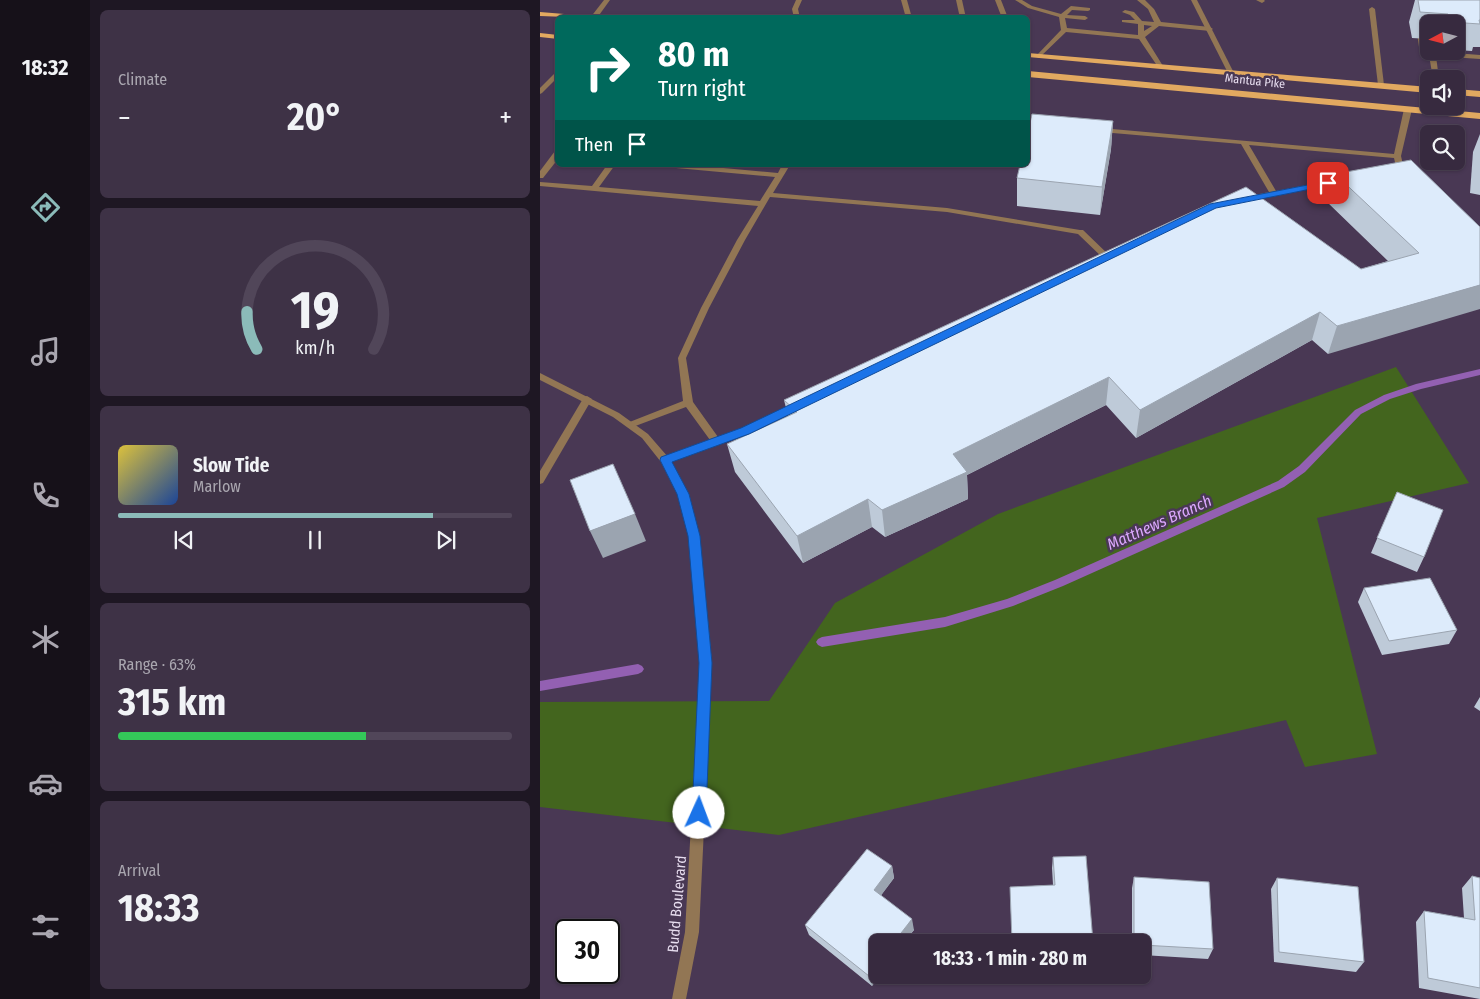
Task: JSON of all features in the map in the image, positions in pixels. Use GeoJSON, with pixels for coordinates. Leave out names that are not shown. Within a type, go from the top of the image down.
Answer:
{"type":"FeatureCollection","features":[{"type":"Feature","properties":{"kind":"main road"},"geometry":{"type":"LineString","coordinates":[[540,14],[555,15]]}},
{"type":"Feature","properties":{"kind":"main road"},"geometry":{"type":"LineString","coordinates":[[540,35],[555,36]]}},
{"type":"Feature","properties":{"kind":"main road","name":"Mantua Pike"},"geometry":{"type":"LineString","coordinates":[[1030,55],[1420,89]]}},
{"type":"Feature","properties":{"kind":"main road","name":"Mantua Pike"},"geometry":{"type":"LineString","coordinates":[[1030,74],[1480,116]]}},
{"type":"Feature","properties":{"kind":"main road"},"geometry":{"type":"LineString","coordinates":[[1465,93],[1480,94]]}},
{"type":"Feature","properties":{"kind":"street"},"geometry":{"type":"LineString","coordinates":[[594,15],[607,0]]}},
{"type":"Feature","properties":{"kind":"street"},"geometry":{"type":"LineString","coordinates":[[796,15],[795,9],[798,0]]}},
{"type":"Feature","properties":{"kind":"street"},"geometry":{"type":"LineString","coordinates":[[904,0],[908,15]]}},
{"type":"Feature","properties":{"kind":"street"},"geometry":{"type":"LineString","coordinates":[[959,0],[962,15]]}},
{"type":"Feature","properties":{"kind":"street"},"geometry":{"type":"LineString","coordinates":[[998,0],[1004,15]]}},
{"type":"Feature","properties":{"kind":"street"},"geometry":{"type":"LineString","coordinates":[[1018,0],[1030,7],[1062,16],[1085,18]]}},
{"type":"Feature","properties":{"kind":"street"},"geometry":{"type":"LineString","coordinates":[[1140,0],[1148,4],[1154,12],[1158,24]]}},
{"type":"Feature","properties":{"kind":"street"},"geometry":{"type":"LineString","coordinates":[[1194,0],[1231,72]]}},
{"type":"Feature","properties":{"kind":"street"},"geometry":{"type":"LineString","coordinates":[[1062,16],[1071,8],[1088,9]]}},
{"type":"Feature","properties":{"kind":"street"},"geometry":{"type":"LineString","coordinates":[[1372,9],[1381,85]]}},
{"type":"Feature","properties":{"kind":"street"},"geometry":{"type":"LineString","coordinates":[[1125,12],[1132,13],[1141,23],[1140,34],[1160,66]]}},
{"type":"Feature","properties":{"kind":"street"},"geometry":{"type":"LineString","coordinates":[[1062,16],[1064,28]]}},
{"type":"Feature","properties":{"kind":"street"},"geometry":{"type":"LineString","coordinates":[[1124,21],[1210,29]]}},
{"type":"Feature","properties":{"kind":"street"},"geometry":{"type":"LineString","coordinates":[[1418,21],[1420,34]]}},
{"type":"Feature","properties":{"kind":"street"},"geometry":{"type":"LineString","coordinates":[[1064,28],[1140,34],[1158,24]]}},
{"type":"Feature","properties":{"kind":"street"},"geometry":{"type":"LineString","coordinates":[[1039,56],[1064,28],[1083,27]]}},
{"type":"Feature","properties":{"kind":"street"},"geometry":{"type":"LineString","coordinates":[[1122,30],[1140,34]]}},
{"type":"Feature","properties":{"kind":"street"},"geometry":{"type":"LineString","coordinates":[[1465,56],[1480,57]]}},
{"type":"Feature","properties":{"kind":"street"},"geometry":{"type":"LineString","coordinates":[[540,92],[555,75]]}},
{"type":"Feature","properties":{"kind":"street"},"geometry":{"type":"LineString","coordinates":[[1390,171],[1403,172],[1397,156],[1408,109]]}},
{"type":"Feature","properties":{"kind":"street"},"geometry":{"type":"LineString","coordinates":[[1093,130],[1397,156]]}},
{"type":"Feature","properties":{"kind":"street"},"geometry":{"type":"LineString","coordinates":[[1243,142],[1274,194]]}},
{"type":"Feature","properties":{"kind":"street"},"geometry":{"type":"LineString","coordinates":[[540,176],[555,157]]}},
{"type":"Feature","properties":{"kind":"street"},"geometry":{"type":"LineString","coordinates":[[594,189],[610,167]]}},
{"type":"Feature","properties":{"kind":"street"},"geometry":{"type":"LineString","coordinates":[[688,167],[780,175]]}},
{"type":"Feature","properties":{"kind":"street"},"geometry":{"type":"LineString","coordinates":[[716,442],[688,403],[682,358],[705,308],[741,240],[785,167]]}},
{"type":"Feature","properties":{"kind":"street"},"geometry":{"type":"LineString","coordinates":[[1239,201],[1351,178]]}},
{"type":"Feature","properties":{"kind":"street"},"geometry":{"type":"LineString","coordinates":[[540,184],[764,204]]}},
{"type":"Feature","properties":{"kind":"street"},"geometry":{"type":"LineString","coordinates":[[769,196],[947,210],[1080,232],[1107,257]]}},
{"type":"Feature","properties":{"kind":"street"},"geometry":{"type":"LineString","coordinates":[[1098,261],[1116,253]]}},
{"type":"Feature","properties":{"kind":"street","name":"Budd Boulevard"},"geometry":{"type":"LineString","coordinates":[[540,376],[616,415],[645,436],[665,460],[683,494],[694,536],[706,663],[692,932],[679,999]]}},
{"type":"Feature","properties":{"kind":"street"},"geometry":{"type":"LineString","coordinates":[[540,480],[587,399]]}},
{"type":"Feature","properties":{"kind":"street"},"geometry":{"type":"LineString","coordinates":[[665,460],[745,431],[805,402]]}},
{"type":"Feature","properties":{"kind":"street"},"geometry":{"type":"LineString","coordinates":[[630,425],[688,403]]}},
{"type":"Feature","properties":{"kind":"green space"},"geometry":{"type":"Polygon","coordinates":[[[1396,367],[1469,483],[1317,518],[1377,754],[1305,767],[1286,720],[779,835],[540,807],[540,702],[769,701],[835,603],[998,514],[1396,367]]]}},
{"type":"Feature","properties":{"kind":"building"},"geometry":{"type":"Polygon","coordinates":[[[1418,0],[1480,0],[1480,24],[1465,23],[1465,15],[1420,12],[1418,0]]]}},
{"type":"Feature","properties":{"kind":"building"},"geometry":{"type":"Polygon","coordinates":[[[1032,114],[1113,121],[1102,187],[1017,178],[1020,167],[1030,167],[1030,123],[1032,114]]]}},
{"type":"Feature","properties":{"kind":"building"},"geometry":{"type":"Polygon","coordinates":[[[1411,160],[1480,227],[1480,285],[1337,326],[1320,312],[1140,410],[1109,377],[953,454],[967,472],[882,510],[868,499],[797,536],[727,444],[797,412],[784,400],[1246,187],[1361,269],[1419,253],[1335,174],[1411,160]]]}},
{"type":"Feature","properties":{"kind":"building"},"geometry":{"type":"Polygon","coordinates":[[[613,464],[635,514],[590,531],[570,480],[613,464]]]}},
{"type":"Feature","properties":{"kind":"building"},"geometry":{"type":"Polygon","coordinates":[[[1397,492],[1443,510],[1424,557],[1377,538],[1397,492]]]}},
{"type":"Feature","properties":{"kind":"building"},"geometry":{"type":"Polygon","coordinates":[[[1430,578],[1457,630],[1389,641],[1364,588],[1430,578]]]}},
{"type":"Feature","properties":{"kind":"building"},"geometry":{"type":"Polygon","coordinates":[[[867,849],[892,866],[874,890],[912,919],[900,934],[869,934],[869,976],[805,925],[867,849]]]}},
{"type":"Feature","properties":{"kind":"building"},"geometry":{"type":"Polygon","coordinates":[[[1086,856],[1092,934],[1012,934],[1010,887],[1055,885],[1053,857],[1086,856]]]}},
{"type":"Feature","properties":{"kind":"building"},"geometry":{"type":"Polygon","coordinates":[[[1472,876],[1480,878],[1480,988],[1428,978],[1424,911],[1475,920],[1472,876]]]}},
{"type":"Feature","properties":{"kind":"building"},"geometry":{"type":"Polygon","coordinates":[[[1134,877],[1209,882],[1213,949],[1151,946],[1151,934],[1134,934],[1134,877]]]}},
{"type":"Feature","properties":{"kind":"building"},"geometry":{"type":"Polygon","coordinates":[[[1277,878],[1358,887],[1364,962],[1279,952],[1277,878]]]}},
{"type":"Feature","properties":{"kind":"waterway","name":"Matthews Branch"},"geometry":{"type":"LineString","coordinates":[[822,642],[945,622],[1009,603],[1059,583],[1281,484],[1302,469],[1358,412],[1387,397],[1419,386],[1480,372]]}},
{"type":"Feature","properties":{"kind":"waterway","name":"Matthews Branch"},"geometry":{"type":"LineString","coordinates":[[540,686],[638,669]]}},
{"type":"Feature","properties":{"kind":"route"},"geometry":{"type":"LineString","coordinates":[[699,813],[701,736],[706,663],[694,536],[683,494],[665,460],[745,431],[1214,206],[1328,183]]}}]}
